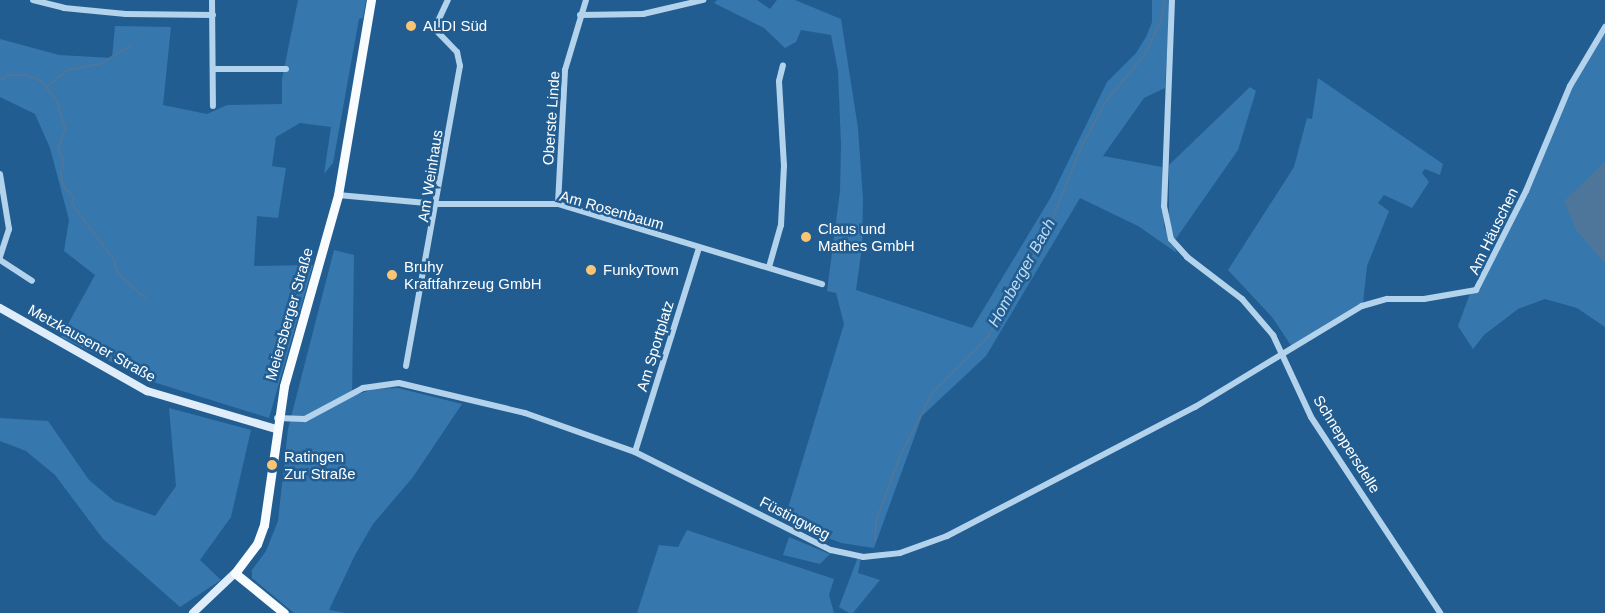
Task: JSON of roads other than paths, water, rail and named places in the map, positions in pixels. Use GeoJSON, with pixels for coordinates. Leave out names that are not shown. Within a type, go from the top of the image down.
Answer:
{"type":"FeatureCollection","features":[{"type":"Feature","properties":{"kind":"main road","name":"Meiersberger Straße"},"geometry":{"type":"LineString","coordinates":[[193,613],[235,573],[262,531],[277,418],[338,195],[371,0]]}},
{"type":"Feature","properties":{"kind":"main road","name":"Metzkausener Straße"},"geometry":{"type":"LineString","coordinates":[[0,308],[147,391],[276,429]]}},
{"type":"Feature","properties":{"kind":"main road"},"geometry":{"type":"LineString","coordinates":[[235,573],[284,613]]}},
{"type":"Feature","properties":{"kind":"street"},"geometry":{"type":"LineString","coordinates":[[33,0],[64,8],[126,14],[213,15]]}},
{"type":"Feature","properties":{"kind":"street"},"geometry":{"type":"LineString","coordinates":[[212,0],[215,69],[213,106]]}},
{"type":"Feature","properties":{"kind":"street","name":"Am Weinhaus"},"geometry":{"type":"LineString","coordinates":[[406,366],[438,204],[460,66],[457,52],[438,32],[448,0]]}},
{"type":"Feature","properties":{"kind":"street","name":"Oberste Linde"},"geometry":{"type":"LineString","coordinates":[[558,204],[565,70],[586,0]]}},
{"type":"Feature","properties":{"kind":"street"},"geometry":{"type":"LineString","coordinates":[[580,15],[643,14],[703,0]]}},
{"type":"Feature","properties":{"kind":"street","name":"Schneppersdelle"},"geometry":{"type":"LineString","coordinates":[[1172,0],[1166,224],[1178,249],[1242,299],[1259,317],[1283,354],[1311,417],[1440,613]]}},
{"type":"Feature","properties":{"kind":"street","name":"Am Häuschen"},"geometry":{"type":"LineString","coordinates":[[1283,354],[1374,302],[1424,299],[1479,288],[1526,191],[1564,98],[1605,27]]}},
{"type":"Feature","properties":{"kind":"street"},"geometry":{"type":"LineString","coordinates":[[768,267],[781,225],[784,166],[779,81],[783,65]]}},
{"type":"Feature","properties":{"kind":"street"},"geometry":{"type":"LineString","coordinates":[[215,69],[286,69]]}},
{"type":"Feature","properties":{"kind":"street"},"geometry":{"type":"LineString","coordinates":[[0,174],[9,229],[0,259],[32,280]]}},
{"type":"Feature","properties":{"kind":"street","name":"Am Rosenbaum"},"geometry":{"type":"LineString","coordinates":[[338,195],[438,204],[558,204],[822,284]]}},
{"type":"Feature","properties":{"kind":"street","name":"Am Sportplatz"},"geometry":{"type":"LineString","coordinates":[[635,453],[699,248]]}},
{"type":"Feature","properties":{"kind":"street","name":"Füstingweg"},"geometry":{"type":"LineString","coordinates":[[277,418],[305,419],[363,388],[399,383],[525,413],[635,453],[831,550],[863,556],[890,555],[947,536],[1195,407],[1283,354]]}},
{"type":"Feature","properties":{"kind":"waterway","name":"Homberger Bach"},"geometry":{"type":"LineString","coordinates":[[875,541],[876,521],[900,456],[933,392],[987,338],[1054,215],[1081,148],[1106,101],[1144,56],[1161,21],[1165,0]]}},
{"type":"Feature","properties":{"kind":"waterway"},"geometry":{"type":"LineString","coordinates":[[45,88],[68,70],[100,64],[130,46]]}},
{"type":"Feature","properties":{"kind":"waterway"},"geometry":{"type":"LineString","coordinates":[[0,81],[8,75],[27,75],[42,82],[57,101],[65,129],[58,150],[63,159],[61,175],[64,187],[73,197],[72,204],[114,260],[118,273],[146,299]]}},
{"type":"Feature","properties":{"kind":"place","name":"ALDI Süd"},"geometry":{"type":"Point","coordinates":[411,26]}},
{"type":"Feature","properties":{"kind":"place","name":"Claus und Mathes GmbH"},"geometry":{"type":"Point","coordinates":[806,237]}},
{"type":"Feature","properties":{"kind":"place","name":"FunkyTown"},"geometry":{"type":"Point","coordinates":[591,270]}},
{"type":"Feature","properties":{"kind":"place","name":"Bruhy Kraftfahrzeug GmbH"},"geometry":{"type":"Point","coordinates":[392,275]}},
{"type":"Feature","properties":{"kind":"place","name":"Ratingen Zur Straße"},"geometry":{"type":"Point","coordinates":[272,465]}}]}
